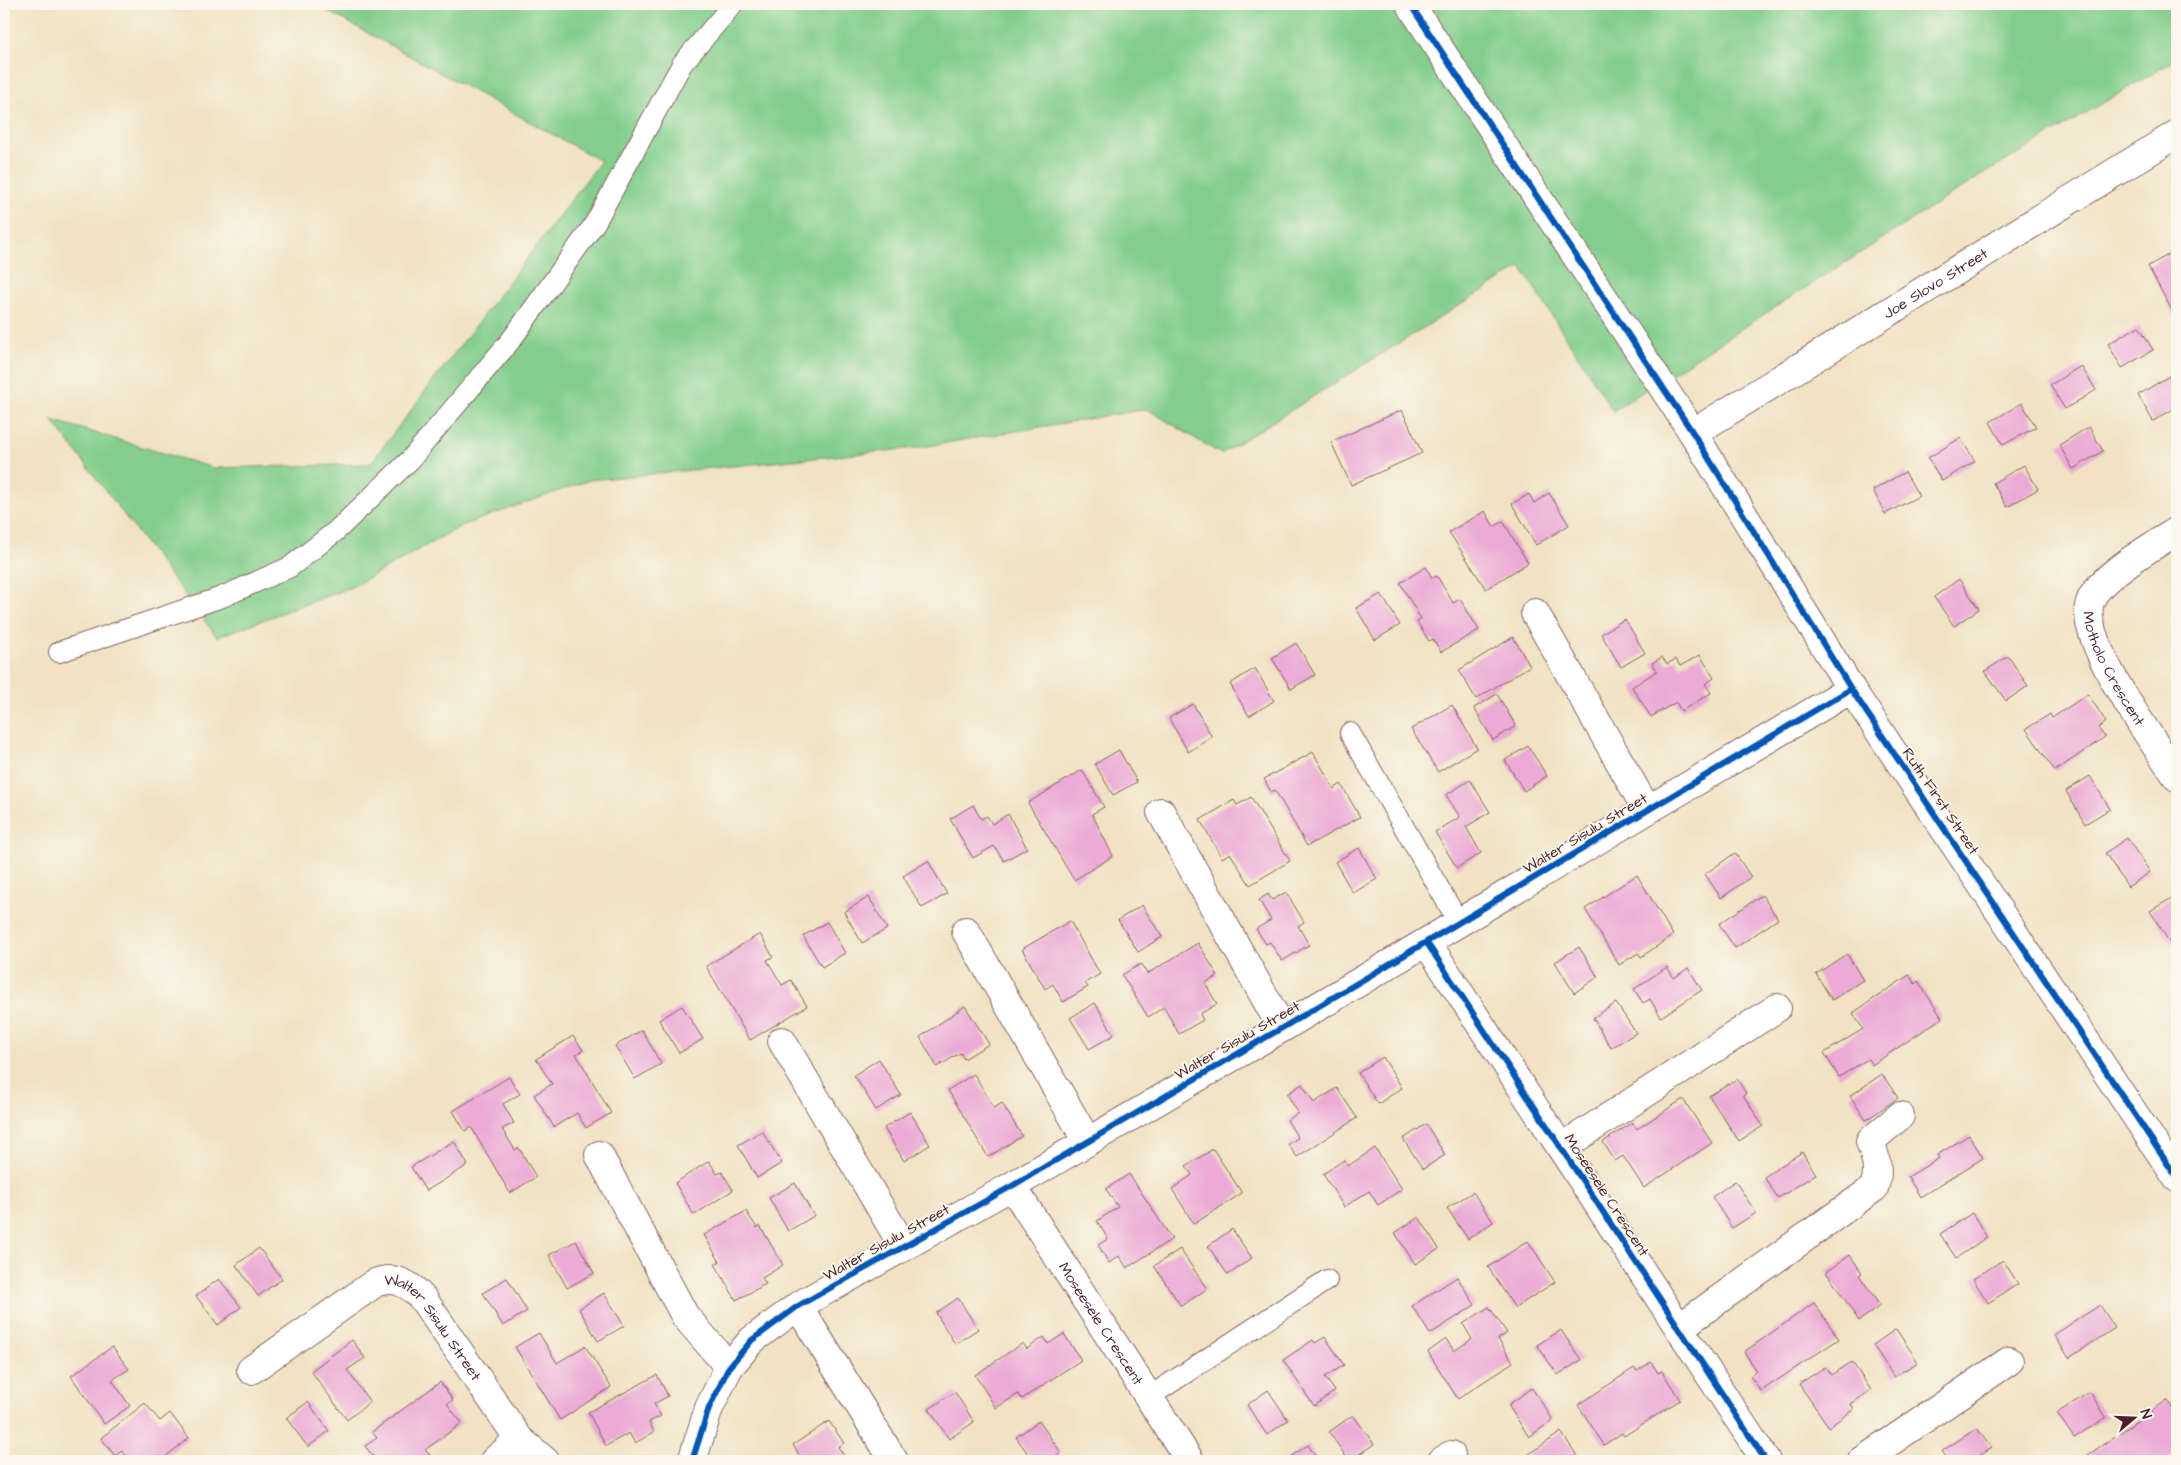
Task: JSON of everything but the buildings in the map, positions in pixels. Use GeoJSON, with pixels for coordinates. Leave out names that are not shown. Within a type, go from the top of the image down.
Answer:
{"type":"FeatureCollection","features":[{"type":"Feature","properties":{"kind":"street","name":"Ruth First Street"},"geometry":{"type":"LineString","coordinates":[[1410,4],[1693,433],[1851,689],[2177,1178]]}},
{"type":"Feature","properties":{"kind":"street","name":"Joe Slovo Street"},"geometry":{"type":"LineString","coordinates":[[1693,433],[2177,134]]}},
{"type":"Feature","properties":{"kind":"street","name":"Motholo Crescent"},"geometry":{"type":"LineString","coordinates":[[2177,530],[2125,564],[2101,586],[2089,606],[2091,626],[2102,658],[2177,778]]}},
{"type":"Feature","properties":{"kind":"street","name":"Walter Sisulu Street"},"geometry":{"type":"LineString","coordinates":[[1535,613],[1648,810]]}},
{"type":"Feature","properties":{"kind":"street","name":"Walter Sisulu Street"},"geometry":{"type":"LineString","coordinates":[[692,1461],[709,1408],[729,1366],[752,1340],[798,1306],[1012,1186],[1282,1028],[1851,689]]}},
{"type":"Feature","properties":{"kind":"street","name":"Walter Sisulu Street"},"geometry":{"type":"LineString","coordinates":[[1160,812],[1282,1028]]}},
{"type":"Feature","properties":{"kind":"street"},"geometry":{"type":"LineString","coordinates":[[966,931],[1087,1141]]}},
{"type":"Feature","properties":{"kind":"street","name":"Moseesele Crescent"},"geometry":{"type":"LineString","coordinates":[[1427,943],[1766,1461]]}},
{"type":"Feature","properties":{"kind":"street"},"geometry":{"type":"LineString","coordinates":[[1561,1148],[1777,1008]]}},
{"type":"Feature","properties":{"kind":"street","name":"Walter Sisulu Street"},"geometry":{"type":"LineString","coordinates":[[782,1041],[903,1246]]}},
{"type":"Feature","properties":{"kind":"street"},"geometry":{"type":"LineString","coordinates":[[1679,1328],[1874,1188],[1878,1177],[1878,1163],[1870,1141],[1900,1116]]}},
{"type":"Feature","properties":{"kind":"street"},"geometry":{"type":"LineString","coordinates":[[599,1155],[685,1316],[729,1366]]}},
{"type":"Feature","properties":{"kind":"street","name":"Moseesele Crescent"},"geometry":{"type":"LineString","coordinates":[[1012,1186],[1190,1461]]}},
{"type":"Feature","properties":{"kind":"street","name":"Walter Sisulu Street"},"geometry":{"type":"LineString","coordinates":[[251,1370],[375,1283],[385,1279],[397,1280],[406,1284],[423,1299],[520,1439],[545,1461]]}},
{"type":"Feature","properties":{"kind":"street"},"geometry":{"type":"LineString","coordinates":[[798,1306],[894,1461]]}},
{"type":"Feature","properties":{"kind":"street"},"geometry":{"type":"LineString","coordinates":[[1862,1461],[2010,1361]]}},
{"type":"Feature","properties":{"kind":"street"},"geometry":{"type":"LineString","coordinates":[[494,1461],[520,1439]]}},
{"type":"Feature","properties":{"kind":"lane"},"geometry":{"type":"LineString","coordinates":[[59,652],[222,597],[290,567],[336,531],[404,466],[523,324],[594,223],[682,64],[733,4]]}},
{"type":"Feature","properties":{"kind":"lane"},"geometry":{"type":"LineString","coordinates":[[1350,733],[1459,923]]}},
{"type":"Feature","properties":{"kind":"lane"},"geometry":{"type":"LineString","coordinates":[[1149,1397],[1328,1280]]}},
{"type":"Feature","properties":{"kind":"green space"},"geometry":{"type":"Polygon","coordinates":[[[315,4],[2177,4],[2177,59],[1979,177],[1613,411],[1521,267],[1221,454],[1147,409],[916,448],[590,480],[463,525],[354,586],[217,637],[52,420],[213,468],[370,464],[601,161],[315,4]]]}},
{"type":"Feature","properties":{"kind":"cycle path"},"geometry":{"type":"LineString","coordinates":[[1410,4],[1693,433],[1851,689],[2177,1178]]}},
{"type":"Feature","properties":{"kind":"cycle path"},"geometry":{"type":"LineString","coordinates":[[692,1461],[709,1408],[729,1367],[752,1340],[798,1306],[1012,1186],[1282,1028],[1851,689]]}},
{"type":"Feature","properties":{"kind":"cycle path"},"geometry":{"type":"LineString","coordinates":[[1427,943],[1766,1461]]}}]}
